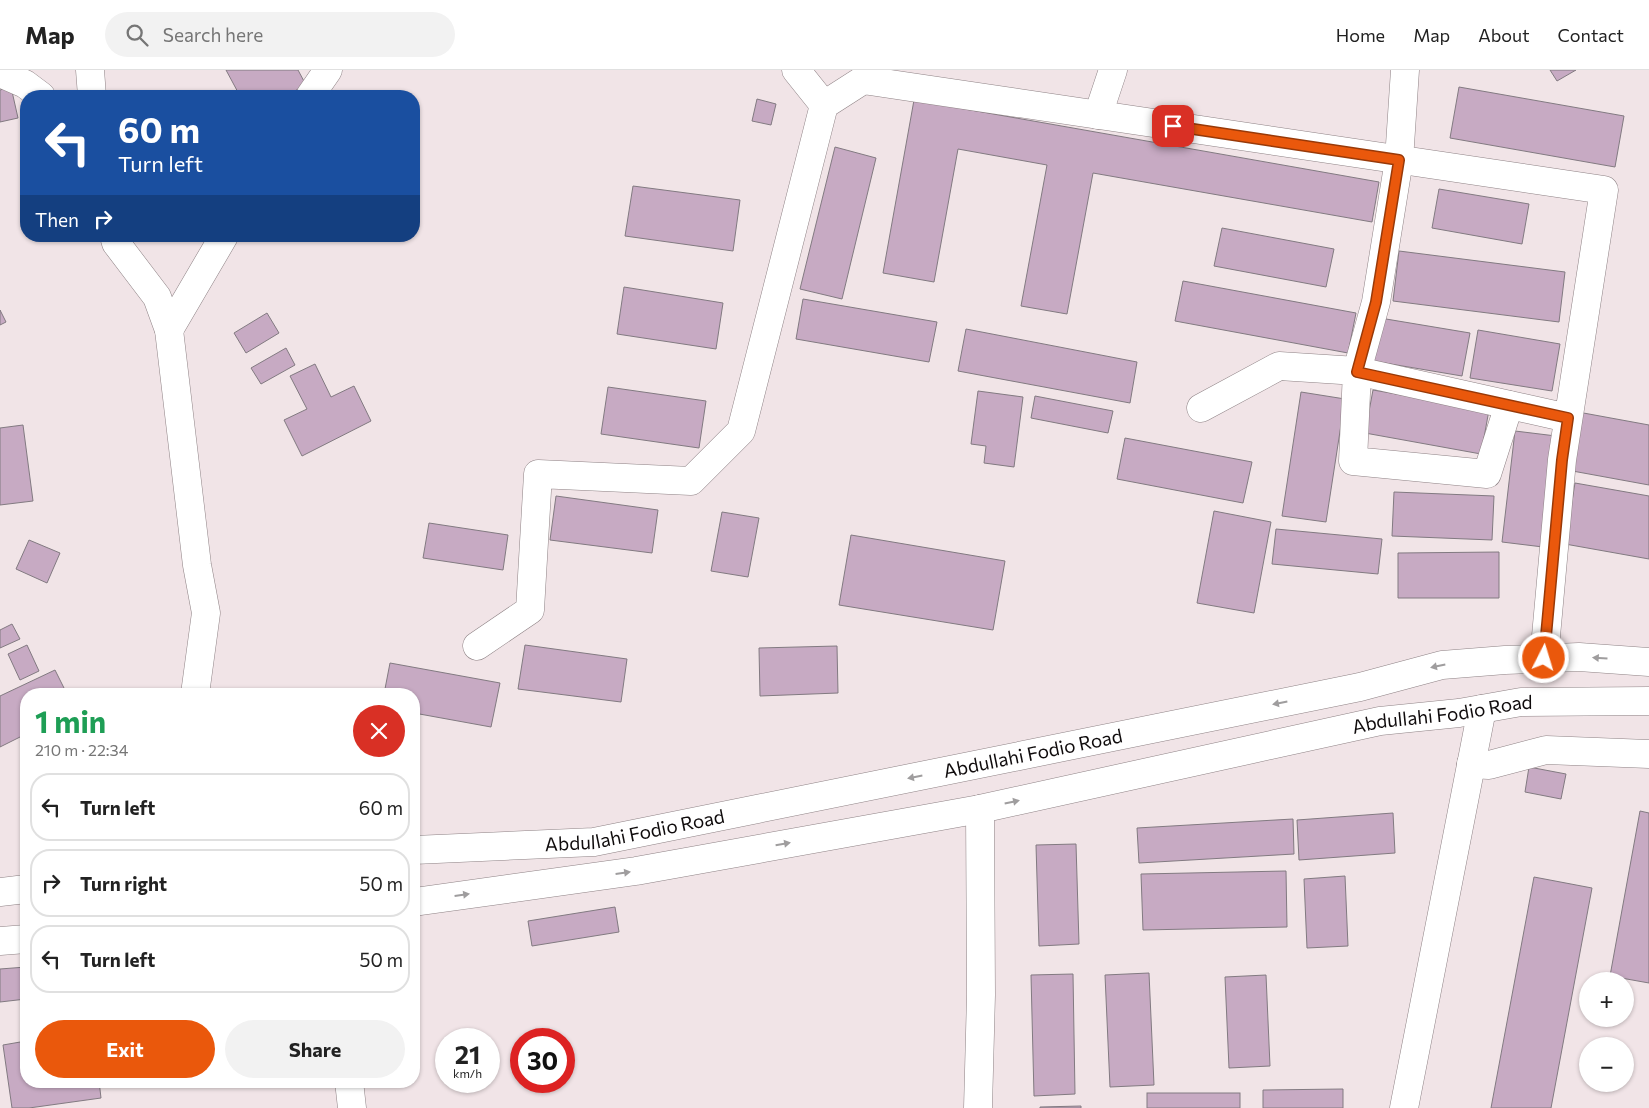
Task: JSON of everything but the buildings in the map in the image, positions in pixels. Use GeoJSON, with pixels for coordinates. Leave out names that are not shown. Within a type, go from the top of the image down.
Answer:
{"type":"FeatureCollection","features":[{"type":"Feature","properties":{"kind":"street"},"geometry":{"type":"LineString","coordinates":[[90,70],[92,90]]}},
{"type":"Feature","properties":{"kind":"street"},"geometry":{"type":"LineString","coordinates":[[314,90],[328,70]]}},
{"type":"Feature","properties":{"kind":"street"},"geometry":{"type":"LineString","coordinates":[[796,70],[824,105]]}},
{"type":"Feature","properties":{"kind":"street"},"geometry":{"type":"LineString","coordinates":[[1098,115],[1114,70]]}},
{"type":"Feature","properties":{"kind":"street"},"geometry":{"type":"LineString","coordinates":[[1405,70],[1399,160],[1376,302],[1357,372],[1353,461],[1488,474],[1509,405]]}},
{"type":"Feature","properties":{"kind":"street"},"geometry":{"type":"LineString","coordinates":[[0,73],[25,84],[33,90]]}},
{"type":"Feature","properties":{"kind":"street"},"geometry":{"type":"LineString","coordinates":[[477,646],[530,610],[538,474],[691,481],[741,431],[824,105],[863,80],[1604,190],[1562,460],[1544,658]]}},
{"type":"Feature","properties":{"kind":"street"},"geometry":{"type":"LineString","coordinates":[[116,242],[157,297],[169,330],[197,565],[206,613],[196,688]]}},
{"type":"Feature","properties":{"kind":"street"},"geometry":{"type":"LineString","coordinates":[[169,330],[220,242]]}},
{"type":"Feature","properties":{"kind":"street"},"geometry":{"type":"LineString","coordinates":[[1201,408],[1279,366],[1357,372],[1568,418]]}},
{"type":"Feature","properties":{"kind":"street","name":"Abdullahi Fodio Road"},"geometry":{"type":"LineString","coordinates":[[420,850],[594,842],[1360,687],[1442,665],[1579,657],[1649,662]]}},
{"type":"Feature","properties":{"kind":"street","name":"Abdullahi Fodio Road"},"geometry":{"type":"LineString","coordinates":[[420,901],[636,871],[980,809],[1380,721],[1459,713],[1521,702],[1649,702]]}},
{"type":"Feature","properties":{"kind":"street"},"geometry":{"type":"LineString","coordinates":[[1404,1108],[1482,709]]}},
{"type":"Feature","properties":{"kind":"street"},"geometry":{"type":"LineString","coordinates":[[1471,764],[1488,764],[1546,750],[1649,754]]}},
{"type":"Feature","properties":{"kind":"street"},"geometry":{"type":"LineString","coordinates":[[978,1108],[981,995],[980,809]]}},
{"type":"Feature","properties":{"kind":"street"},"geometry":{"type":"LineString","coordinates":[[0,892],[20,890]]}},
{"type":"Feature","properties":{"kind":"street"},"geometry":{"type":"LineString","coordinates":[[0,941],[20,939]]}},
{"type":"Feature","properties":{"kind":"street"},"geometry":{"type":"LineString","coordinates":[[350,1088],[352,1108]]}},
{"type":"Feature","properties":{"kind":"route"},"geometry":{"type":"LineString","coordinates":[[1173,126],[1399,160],[1376,302],[1357,372],[1568,418],[1562,460],[1544,658]]}}]}
